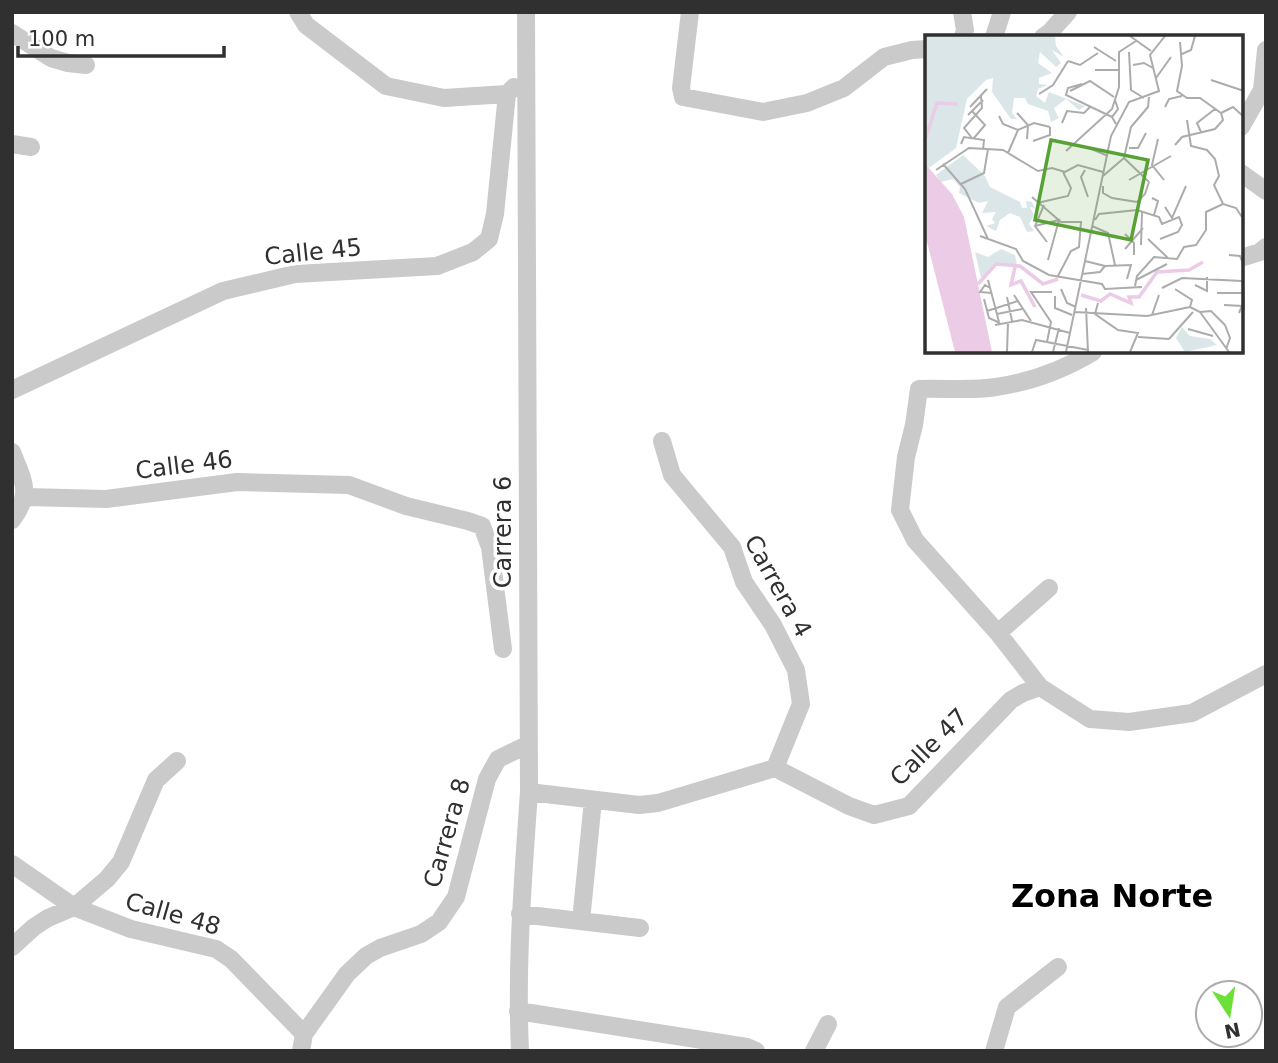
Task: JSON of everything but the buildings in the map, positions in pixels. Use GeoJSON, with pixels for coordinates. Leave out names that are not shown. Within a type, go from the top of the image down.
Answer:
{"type":"FeatureCollection","features":[{"type":"Feature","properties":{"kind":"street"},"geometry":{"type":"LineString","coordinates":[[298,12],[306,26],[386,86],[444,98],[507,94],[526,74]]}},
{"type":"Feature","properties":{"kind":"street","name":"Carrera 6"},"geometry":{"type":"LineString","coordinates":[[520,1051],[520,914],[529,792],[526,12]]}},
{"type":"Feature","properties":{"kind":"street"},"geometry":{"type":"LineString","coordinates":[[691,12],[682,97],[762,112],[807,103],[844,88],[884,57],[925,49]]}},
{"type":"Feature","properties":{"kind":"street"},"geometry":{"type":"LineString","coordinates":[[962,12],[964,35]]}},
{"type":"Feature","properties":{"kind":"street"},"geometry":{"type":"LineString","coordinates":[[995,35],[1002,12]]}},
{"type":"Feature","properties":{"kind":"street"},"geometry":{"type":"LineString","coordinates":[[1046,35],[1068,12]]}},
{"type":"Feature","properties":{"kind":"street"},"geometry":{"type":"LineString","coordinates":[[12,33],[51,58],[86,65]]}},
{"type":"Feature","properties":{"kind":"street"},"geometry":{"type":"LineString","coordinates":[[1243,124],[1264,92],[1266,50]]}},
{"type":"Feature","properties":{"kind":"street","name":"Calle 45"},"geometry":{"type":"LineString","coordinates":[[12,390],[223,291],[295,274],[437,266],[473,252],[489,239],[495,214],[507,94]]}},
{"type":"Feature","properties":{"kind":"street"},"geometry":{"type":"LineString","coordinates":[[12,144],[32,146]]}},
{"type":"Feature","properties":{"kind":"street"},"geometry":{"type":"LineString","coordinates":[[1243,174],[1266,191]]}},
{"type":"Feature","properties":{"kind":"street"},"geometry":{"type":"LineString","coordinates":[[1243,257],[1266,247]]}},
{"type":"Feature","properties":{"kind":"street"},"geometry":{"type":"LineString","coordinates":[[1090,354],[1072,365],[1038,378],[994,388],[919,388],[906,457],[901,510],[915,540],[998,633],[1040,687],[1090,719],[1129,722],[1192,713],[1266,674]]}},
{"type":"Feature","properties":{"kind":"street","name":"Carrera 4"},"geometry":{"type":"LineString","coordinates":[[662,441],[672,475],[732,547],[744,582],[773,625],[796,670],[801,704],[775,768]]}},
{"type":"Feature","properties":{"kind":"street"},"geometry":{"type":"LineString","coordinates":[[12,452],[25,485],[26,497],[12,520]]}},
{"type":"Feature","properties":{"kind":"street","name":"Calle 46"},"geometry":{"type":"LineString","coordinates":[[26,497],[106,499],[237,482],[349,485],[406,506],[468,521],[482,527],[490,547],[503,649]]}},
{"type":"Feature","properties":{"kind":"street"},"geometry":{"type":"LineString","coordinates":[[998,633],[1049,588]]}},
{"type":"Feature","properties":{"kind":"street","name":"Calle 47"},"geometry":{"type":"LineString","coordinates":[[775,768],[849,806],[874,815],[909,806],[1011,700],[1040,687]]}},
{"type":"Feature","properties":{"kind":"street","name":"Carrera 8"},"geometry":{"type":"LineString","coordinates":[[302,1042],[347,974],[366,956],[380,948],[421,934],[439,922],[456,897],[487,779],[498,759],[529,744]]}},
{"type":"Feature","properties":{"kind":"street"},"geometry":{"type":"LineString","coordinates":[[12,947],[41,922],[74,907],[107,879],[121,862],[156,780],[177,761]]}},
{"type":"Feature","properties":{"kind":"street"},"geometry":{"type":"LineString","coordinates":[[529,792],[639,805],[658,803],[775,768]]}},
{"type":"Feature","properties":{"kind":"street"},"geometry":{"type":"LineString","coordinates":[[582,911],[593,800]]}},
{"type":"Feature","properties":{"kind":"street","name":"Calle 48"},"geometry":{"type":"LineString","coordinates":[[12,864],[74,907],[131,929],[216,949],[231,958],[302,1042]]}},
{"type":"Feature","properties":{"kind":"street"},"geometry":{"type":"LineString","coordinates":[[520,914],[640,929]]}},
{"type":"Feature","properties":{"kind":"street"},"geometry":{"type":"LineString","coordinates":[[994,1051],[1007,1007],[1059,967]]}},
{"type":"Feature","properties":{"kind":"street"},"geometry":{"type":"LineString","coordinates":[[518,1010],[747,1047],[756,1051]]}},
{"type":"Feature","properties":{"kind":"street"},"geometry":{"type":"LineString","coordinates":[[814,1051],[828,1024]]}},
{"type":"Feature","properties":{"kind":"district","name":"Zona Norte"},"geometry":{"type":"Point","coordinates":[1112,896]}}]}
